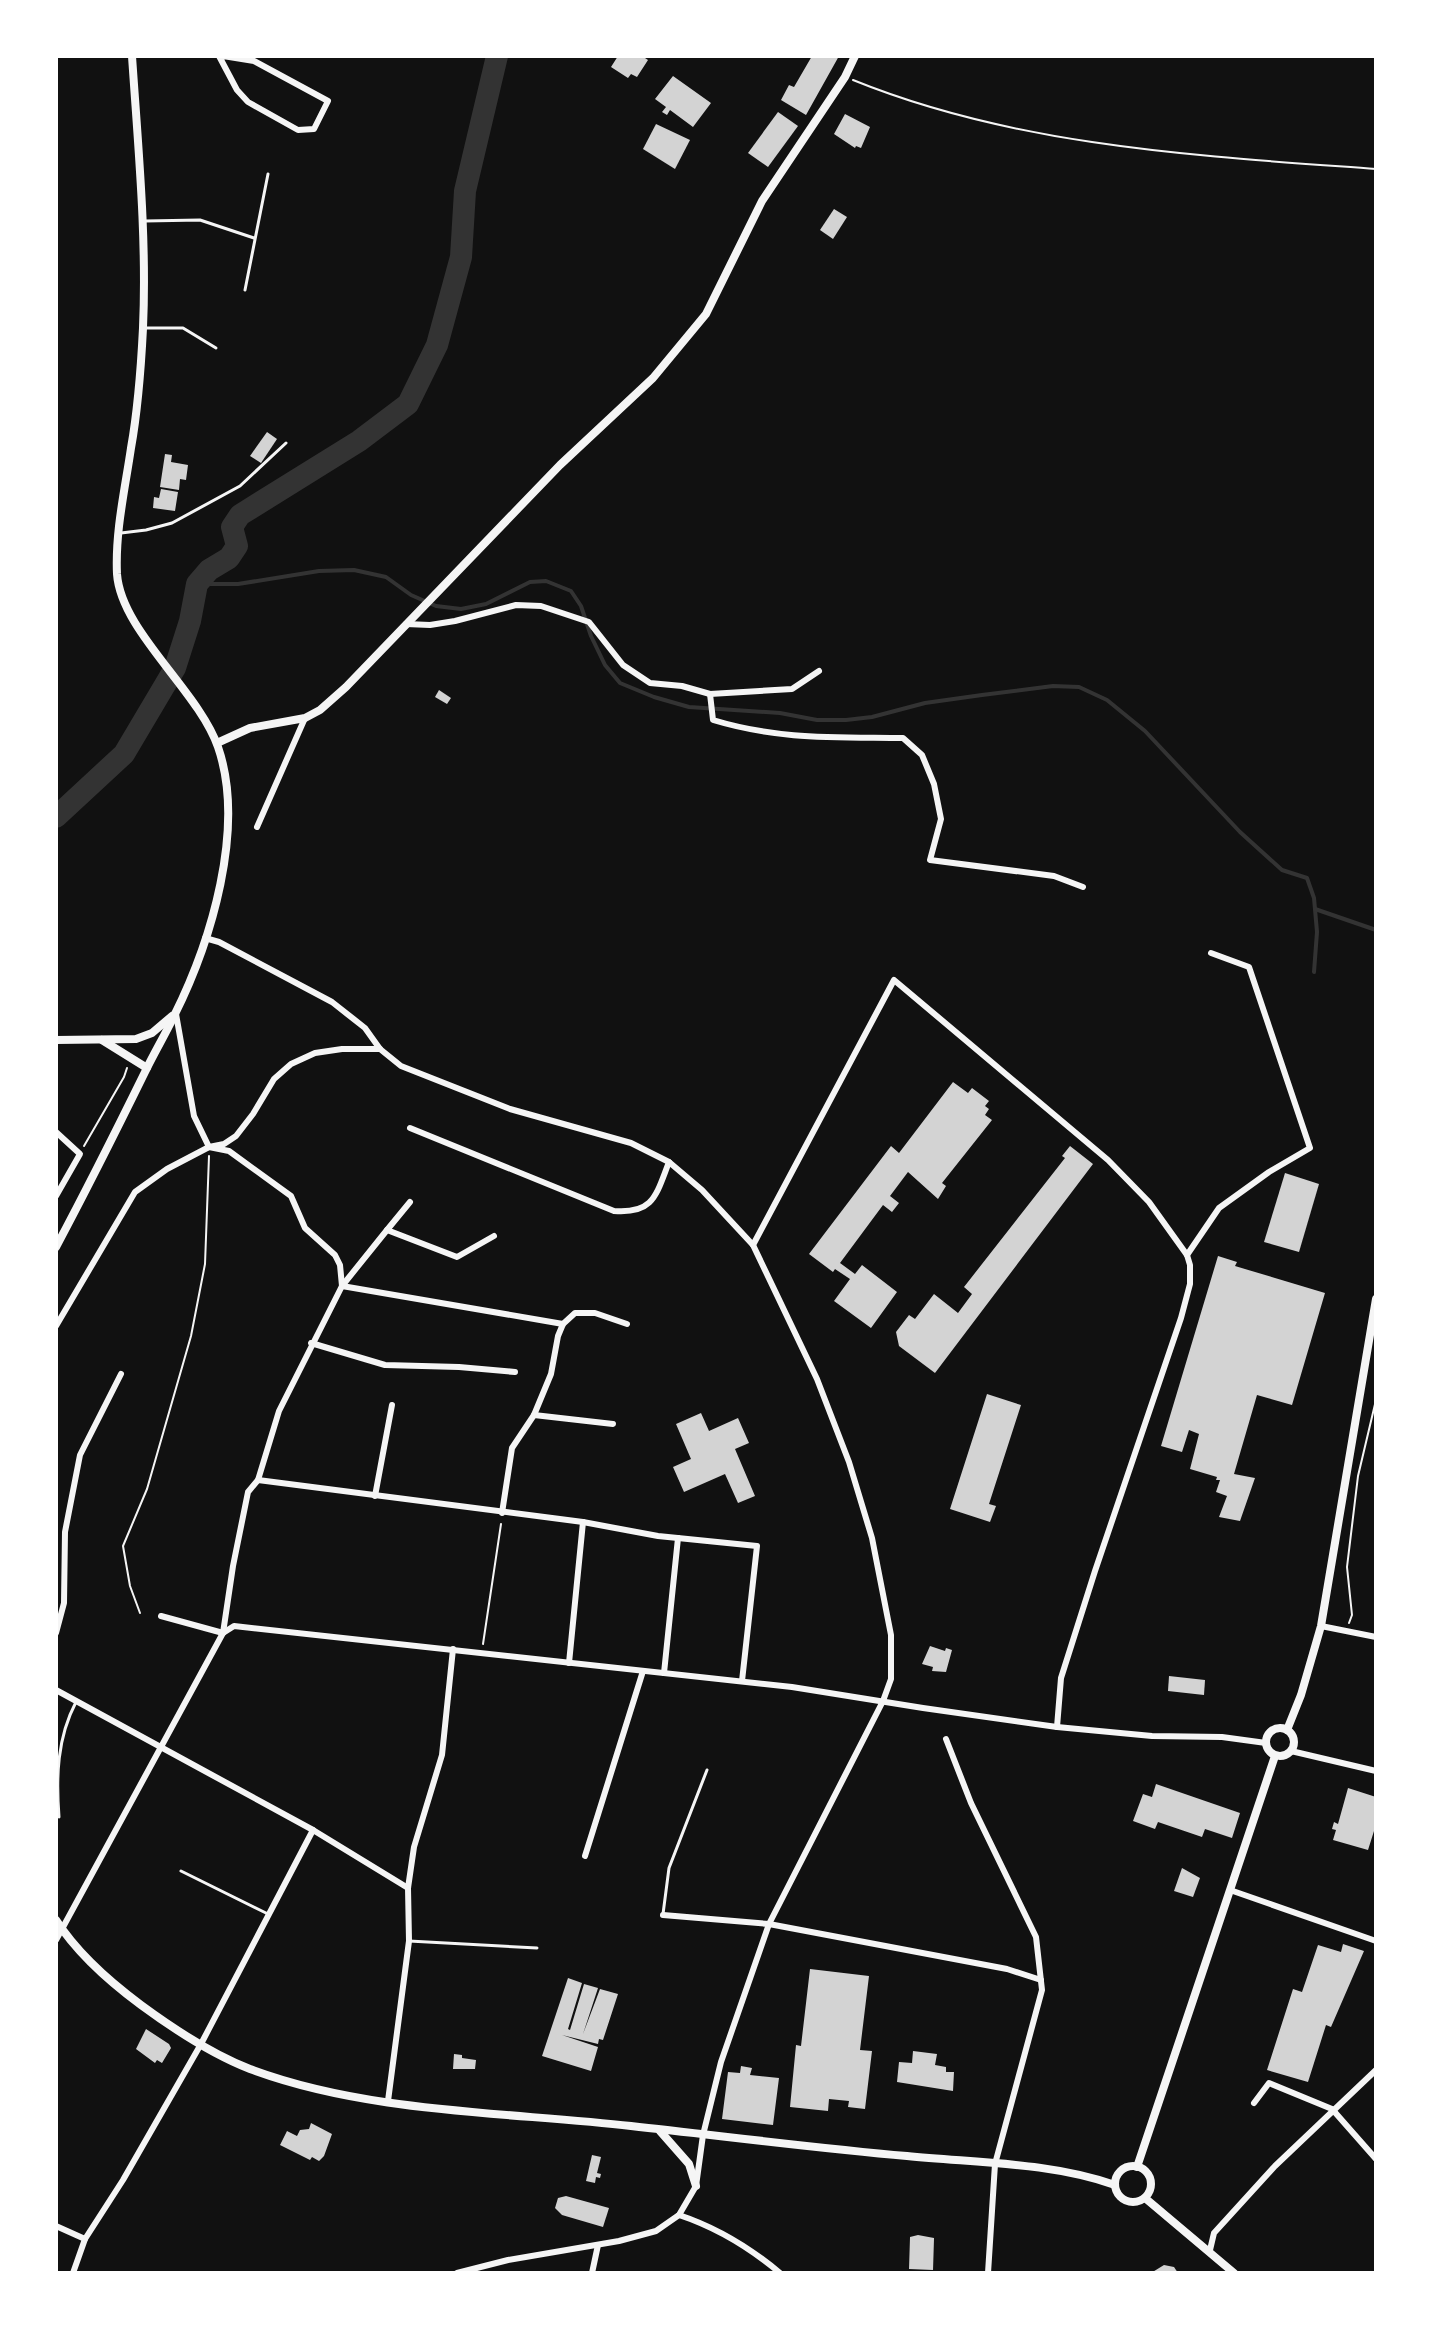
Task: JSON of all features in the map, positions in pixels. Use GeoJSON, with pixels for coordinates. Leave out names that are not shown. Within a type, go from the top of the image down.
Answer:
{"type":"FeatureCollection","features":[{"type":"Feature","properties":{"kind":"street"},"geometry":{"type":"LineString","coordinates":[[56,1247],[176,1014],[205,938],[221,879],[229,814],[226,772],[217,743],[197,708],[134,620],[122,597],[117,575],[119,533],[133,435],[143,328],[142,221],[132,56]]}},
{"type":"Feature","properties":{"kind":"street"},"geometry":{"type":"LineString","coordinates":[[221,56],[254,61],[328,101],[314,129],[298,130],[248,102],[237,90],[221,56]]}},
{"type":"Feature","properties":{"kind":"street"},"geometry":{"type":"LineString","coordinates":[[217,743],[250,728],[305,718],[320,710],[346,687],[560,465],[653,378],[706,314],[762,201],[809,126],[845,77],[855,56]]}},
{"type":"Feature","properties":{"kind":"street"},"geometry":{"type":"LineString","coordinates":[[406,624],[430,625],[455,621],[516,605],[541,606],[589,622],[623,665],[650,683],[682,686],[710,698],[792,689],[819,671]]}},
{"type":"Feature","properties":{"kind":"street"},"geometry":{"type":"LineString","coordinates":[[710,698],[713,720],[776,735],[903,738],[922,755],[934,784],[941,819],[930,860],[1054,876],[1083,887]]}},
{"type":"Feature","properties":{"kind":"street"},"geometry":{"type":"LineString","coordinates":[[257,827],[305,718]]}},
{"type":"Feature","properties":{"kind":"street"},"geometry":{"type":"LineString","coordinates":[[205,938],[231,948],[332,1002],[365,1028],[380,1049],[401,1066],[510,1109],[631,1143],[669,1162],[702,1190],[753,1245],[817,1379],[849,1462],[872,1538],[891,1635],[891,1679],[883,1701],[769,1924],[721,2062],[703,2135],[696,2186],[679,2215],[656,2231],[457,2273]]}},
{"type":"Feature","properties":{"kind":"street"},"geometry":{"type":"LineString","coordinates":[[1187,1255],[1219,1208],[1269,1172],[1310,1148],[1249,967],[1211,953]]}},
{"type":"Feature","properties":{"kind":"street"},"geometry":{"type":"LineString","coordinates":[[753,1245],[894,980],[1108,1160],[1149,1202],[1187,1255],[1190,1284],[1181,1318],[1061,1678],[1057,1727]]}},
{"type":"Feature","properties":{"kind":"street"},"geometry":{"type":"LineString","coordinates":[[56,1040],[136,1039],[152,1033],[176,1014]]}},
{"type":"Feature","properties":{"kind":"street"},"geometry":{"type":"LineString","coordinates":[[176,1014],[194,1116],[209,1147]]}},
{"type":"Feature","properties":{"kind":"street"},"geometry":{"type":"LineString","coordinates":[[101,1039],[147,1068]]}},
{"type":"Feature","properties":{"kind":"street"},"geometry":{"type":"LineString","coordinates":[[56,1326],[135,1192],[167,1169],[236,1136],[274,1079],[291,1064],[315,1053],[380,1049]]}},
{"type":"Feature","properties":{"kind":"street"},"geometry":{"type":"LineString","coordinates":[[410,1128],[614,1211],[636,1211],[654,1201],[669,1162]]}},
{"type":"Feature","properties":{"kind":"street"},"geometry":{"type":"LineString","coordinates":[[56,1132],[80,1154],[56,1196]]}},
{"type":"Feature","properties":{"kind":"street"},"geometry":{"type":"LineString","coordinates":[[209,1147],[229,1151],[291,1196],[305,1228],[335,1255],[340,1265],[342,1286]]}},
{"type":"Feature","properties":{"kind":"street"},"geometry":{"type":"LineString","coordinates":[[56,1940],[223,1633],[248,1492],[258,1480],[279,1411],[311,1343],[342,1286],[410,1202]]}},
{"type":"Feature","properties":{"kind":"street"},"geometry":{"type":"LineString","coordinates":[[387,1230],[457,1257],[494,1236]]}},
{"type":"Feature","properties":{"kind":"street"},"geometry":{"type":"LineString","coordinates":[[342,1286],[563,1324]]}},
{"type":"Feature","properties":{"kind":"street"},"geometry":{"type":"LineString","coordinates":[[1287,1730],[1301,1695],[1321,1626],[1376,1299]]}},
{"type":"Feature","properties":{"kind":"street"},"geometry":{"type":"LineString","coordinates":[[502,1513],[512,1448],[534,1415],[551,1374],[563,1324],[575,1313],[595,1313],[627,1324]]}},
{"type":"Feature","properties":{"kind":"street"},"geometry":{"type":"LineString","coordinates":[[311,1343],[385,1365],[515,1372]]}},
{"type":"Feature","properties":{"kind":"street"},"geometry":{"type":"LineString","coordinates":[[56,1633],[64,1603],[65,1532],[80,1455],[121,1374]]}},
{"type":"Feature","properties":{"kind":"street"},"geometry":{"type":"LineString","coordinates":[[375,1496],[392,1405]]}},
{"type":"Feature","properties":{"kind":"street"},"geometry":{"type":"LineString","coordinates":[[534,1415],[613,1424]]}},
{"type":"Feature","properties":{"kind":"street"},"geometry":{"type":"LineString","coordinates":[[258,1480],[583,1522],[678,1538],[757,1546],[742,1681]]}},
{"type":"Feature","properties":{"kind":"street"},"geometry":{"type":"LineString","coordinates":[[569,1663],[583,1522]]}},
{"type":"Feature","properties":{"kind":"street"},"geometry":{"type":"LineString","coordinates":[[664,1673],[678,1538]]}},
{"type":"Feature","properties":{"kind":"street"},"geometry":{"type":"LineString","coordinates":[[161,1616],[223,1633],[234,1626],[453,1649],[742,1681],[1057,1727],[1152,1736],[1222,1737],[1266,1743]]}},
{"type":"Feature","properties":{"kind":"street"},"geometry":{"type":"LineString","coordinates":[[1321,1626],[1376,1637]]}},
{"type":"Feature","properties":{"kind":"street"},"geometry":{"type":"LineString","coordinates":[[388,2101],[409,1941],[408,1888],[414,1847],[442,1755],[453,1649]]}},
{"type":"Feature","properties":{"kind":"street"},"geometry":{"type":"LineString","coordinates":[[585,1856],[643,1671]]}},
{"type":"Feature","properties":{"kind":"street"},"geometry":{"type":"LineString","coordinates":[[56,1690],[313,1830],[408,1888]]}},
{"type":"Feature","properties":{"kind":"street"},"geometry":{"type":"LineString","coordinates":[[1291,1751],[1293,1737],[1287,1730],[1271,1732],[1266,1743],[1275,1756],[1291,1751],[1376,1771]]}},
{"type":"Feature","properties":{"kind":"street"},"geometry":{"type":"LineString","coordinates":[[946,1739],[971,1803],[1036,1937],[1042,1990],[995,2164],[988,2273]]}},
{"type":"Feature","properties":{"kind":"street"},"geometry":{"type":"LineString","coordinates":[[1137,2167],[1275,1756]]}},
{"type":"Feature","properties":{"kind":"street"},"geometry":{"type":"LineString","coordinates":[[73,2273],[85,2239],[123,2180],[201,2044],[313,1830]]}},
{"type":"Feature","properties":{"kind":"street"},"geometry":{"type":"LineString","coordinates":[[1230,1890],[1376,1941]]}},
{"type":"Feature","properties":{"kind":"street"},"geometry":{"type":"LineString","coordinates":[[663,1915],[769,1924],[1007,1969],[1041,1980]]}},
{"type":"Feature","properties":{"kind":"street"},"geometry":{"type":"LineString","coordinates":[[56,1920],[113,1983],[164,2022],[250,2069],[322,2090],[388,2101],[816,2149],[1067,2172],[1115,2185],[1124,2200],[1135,2202],[1145,2198],[1151,2188],[1150,2177],[1137,2167],[1122,2170],[1115,2185]]}},
{"type":"Feature","properties":{"kind":"street"},"geometry":{"type":"LineString","coordinates":[[1210,2250],[1214,2233],[1332,2109],[1376,2070]]}},
{"type":"Feature","properties":{"kind":"street"},"geometry":{"type":"LineString","coordinates":[[1254,2103],[1269,2083],[1332,2109],[1376,2159]]}},
{"type":"Feature","properties":{"kind":"street"},"geometry":{"type":"LineString","coordinates":[[659,2130],[689,2164],[696,2186]]}},
{"type":"Feature","properties":{"kind":"street"},"geometry":{"type":"LineString","coordinates":[[1145,2198],[1234,2273]]}},
{"type":"Feature","properties":{"kind":"street"},"geometry":{"type":"LineString","coordinates":[[679,2215],[706,2224],[751,2249],[780,2273]]}},
{"type":"Feature","properties":{"kind":"street"},"geometry":{"type":"LineString","coordinates":[[56,2226],[85,2239]]}},
{"type":"Feature","properties":{"kind":"street"},"geometry":{"type":"LineString","coordinates":[[592,2272],[598,2245]]}},
{"type":"Feature","properties":{"kind":"lane"},"geometry":{"type":"LineString","coordinates":[[245,290],[268,174]]}},
{"type":"Feature","properties":{"kind":"lane"},"geometry":{"type":"LineString","coordinates":[[142,221],[200,220],[254,238]]}},
{"type":"Feature","properties":{"kind":"lane"},"geometry":{"type":"LineString","coordinates":[[143,328],[183,328],[216,348]]}},
{"type":"Feature","properties":{"kind":"lane"},"geometry":{"type":"LineString","coordinates":[[119,533],[172,523],[213,501],[240,486],[286,443]]}},
{"type":"Feature","properties":{"kind":"lane"},"geometry":{"type":"LineString","coordinates":[[59,1817],[56,1774],[68,1718],[76,1702]]}},
{"type":"Feature","properties":{"kind":"lane"},"geometry":{"type":"LineString","coordinates":[[663,1915],[669,1868],[707,1770]]}},
{"type":"Feature","properties":{"kind":"lane"},"geometry":{"type":"LineString","coordinates":[[181,1871],[268,1914]]}},
{"type":"Feature","properties":{"kind":"lane"},"geometry":{"type":"LineString","coordinates":[[409,1941],[537,1948]]}},
{"type":"Feature","properties":{"kind":"path"},"geometry":{"type":"LineString","coordinates":[[845,77],[900,99],[1067,140],[1376,169]]}},
{"type":"Feature","properties":{"kind":"path"},"geometry":{"type":"LineString","coordinates":[[80,1154],[124,1077],[130,1056]]}},
{"type":"Feature","properties":{"kind":"path"},"geometry":{"type":"LineString","coordinates":[[140,1613],[130,1586],[123,1546],[147,1489],[191,1336],[205,1264],[209,1147]]}},
{"type":"Feature","properties":{"kind":"path"},"geometry":{"type":"LineString","coordinates":[[1345,1631],[1352,1615],[1347,1567],[1363,1448],[1376,1400]]}},
{"type":"Feature","properties":{"kind":"path"},"geometry":{"type":"LineString","coordinates":[[482,1653],[502,1513]]}},
{"type":"Feature","properties":{"kind":"building"},"geometry":{"type":"Polygon","coordinates":[[[618,56],[642,56],[648,60],[637,77],[631,74],[628,78],[611,67],[618,56]]]}},
{"type":"Feature","properties":{"kind":"building"},"geometry":{"type":"Polygon","coordinates":[[[812,56],[839,56],[806,115],[781,100],[789,85],[794,87],[812,56]]]}},
{"type":"Feature","properties":{"kind":"building"},"geometry":{"type":"Polygon","coordinates":[[[673,76],[711,103],[693,127],[670,110],[667,115],[662,112],[666,107],[655,99],[673,76]]]}},
{"type":"Feature","properties":{"kind":"building"},"geometry":{"type":"Polygon","coordinates":[[[778,112],[798,126],[768,167],[748,153],[778,112]]]}},
{"type":"Feature","properties":{"kind":"building"},"geometry":{"type":"Polygon","coordinates":[[[845,114],[870,127],[861,148],[855,148],[834,134],[845,114]]]}},
{"type":"Feature","properties":{"kind":"building"},"geometry":{"type":"Polygon","coordinates":[[[656,124],[690,140],[675,169],[643,149],[656,124]]]}},
{"type":"Feature","properties":{"kind":"building"},"geometry":{"type":"Polygon","coordinates":[[[834,209],[847,217],[833,239],[820,230],[834,209]]]}},
{"type":"Feature","properties":{"kind":"building"},"geometry":{"type":"Polygon","coordinates":[[[267,432],[277,439],[261,463],[250,456],[267,432]]]}},
{"type":"Feature","properties":{"kind":"building"},"geometry":{"type":"Polygon","coordinates":[[[165,454],[172,455],[171,462],[188,465],[186,480],[180,479],[179,490],[160,487],[165,454]]]}},
{"type":"Feature","properties":{"kind":"building"},"geometry":{"type":"Polygon","coordinates":[[[161,489],[178,492],[175,511],[153,508],[154,497],[159,498],[161,489]]]}},
{"type":"Feature","properties":{"kind":"building"},"geometry":{"type":"Polygon","coordinates":[[[439,690],[451,698],[447,704],[435,697],[439,690]]]}},
{"type":"Feature","properties":{"kind":"building"},"geometry":{"type":"Polygon","coordinates":[[[953,1082],[968,1093],[972,1088],[989,1101],[985,1106],[989,1109],[985,1115],[992,1120],[942,1183],[946,1186],[938,1199],[908,1172],[890,1196],[899,1203],[892,1212],[883,1205],[840,1263],[855,1274],[862,1265],[897,1292],[871,1328],[834,1301],[850,1279],[835,1269],[833,1272],[809,1254],[891,1146],[899,1153],[953,1082]]]}},
{"type":"Feature","properties":{"kind":"building"},"geometry":{"type":"Polygon","coordinates":[[[1070,1146],[1093,1164],[935,1373],[899,1346],[896,1332],[909,1315],[915,1319],[934,1294],[958,1313],[972,1294],[964,1287],[1065,1158],[1062,1156],[1070,1146]]]}},
{"type":"Feature","properties":{"kind":"building"},"geometry":{"type":"Polygon","coordinates":[[[1285,1173],[1319,1184],[1299,1252],[1264,1242],[1285,1173]]]}},
{"type":"Feature","properties":{"kind":"building"},"geometry":{"type":"Polygon","coordinates":[[[1218,1256],[1237,1262],[1235,1266],[1325,1293],[1292,1405],[1257,1395],[1234,1474],[1255,1478],[1240,1521],[1219,1517],[1227,1496],[1216,1492],[1220,1480],[1190,1469],[1199,1434],[1189,1430],[1182,1452],[1161,1446],[1218,1256]]]}},
{"type":"Feature","properties":{"kind":"building"},"geometry":{"type":"Polygon","coordinates":[[[987,1394],[1021,1405],[989,1504],[996,1506],[990,1522],[950,1509],[987,1394]]]}},
{"type":"Feature","properties":{"kind":"building"},"geometry":{"type":"Polygon","coordinates":[[[701,1413],[709,1431],[738,1418],[749,1443],[735,1449],[755,1496],[738,1503],[725,1474],[684,1492],[673,1467],[691,1459],[676,1424],[701,1413]]]}},
{"type":"Feature","properties":{"kind":"building"},"geometry":{"type":"Polygon","coordinates":[[[930,1646],[952,1650],[946,1672],[932,1671],[933,1667],[922,1664],[930,1646]]]}},
{"type":"Feature","properties":{"kind":"building"},"geometry":{"type":"Polygon","coordinates":[[[1169,1676],[1205,1680],[1204,1695],[1168,1691],[1169,1676]]]}},
{"type":"Feature","properties":{"kind":"building"},"geometry":{"type":"Polygon","coordinates":[[[1156,1784],[1240,1813],[1232,1838],[1205,1829],[1202,1837],[1158,1822],[1155,1829],[1133,1821],[1143,1794],[1152,1797],[1156,1784]]]}},
{"type":"Feature","properties":{"kind":"building"},"geometry":{"type":"Polygon","coordinates":[[[1348,1788],[1376,1797],[1376,1831],[1368,1850],[1333,1840],[1336,1830],[1332,1829],[1334,1822],[1338,1824],[1348,1788]]]}},
{"type":"Feature","properties":{"kind":"building"},"geometry":{"type":"Polygon","coordinates":[[[1182,1868],[1200,1878],[1193,1897],[1174,1891],[1182,1868]]]}},
{"type":"Feature","properties":{"kind":"building"},"geometry":{"type":"Polygon","coordinates":[[[1343,1944],[1364,1951],[1331,2027],[1326,2025],[1308,2082],[1267,2070],[1293,1989],[1302,1992],[1318,1945],[1341,1952],[1343,1944]]]}},
{"type":"Feature","properties":{"kind":"building"},"geometry":{"type":"Polygon","coordinates":[[[810,1969],[869,1976],[860,2050],[872,2051],[865,2109],[848,2107],[849,2101],[829,2099],[828,2111],[790,2107],[796,2045],[801,2046],[810,1969]]]}},
{"type":"Feature","properties":{"kind":"building"},"geometry":{"type":"Polygon","coordinates":[[[568,1978],[582,1983],[570,2030],[584,1984],[598,1988],[583,2034],[600,1989],[618,1994],[603,2040],[599,2039],[598,2044],[562,2035],[598,2047],[591,2071],[542,2056],[568,1978]]]}},
{"type":"Feature","properties":{"kind":"building"},"geometry":{"type":"Polygon","coordinates":[[[146,2029],[171,2048],[162,2063],[157,2060],[155,2063],[136,2049],[146,2029]]]}},
{"type":"Feature","properties":{"kind":"building"},"geometry":{"type":"Polygon","coordinates":[[[913,2051],[937,2054],[935,2065],[946,2067],[946,2072],[954,2072],[953,2091],[897,2082],[899,2062],[912,2063],[913,2051]]]}},
{"type":"Feature","properties":{"kind":"building"},"geometry":{"type":"Polygon","coordinates":[[[454,2054],[476,2060],[475,2069],[453,2069],[454,2054]]]}},
{"type":"Feature","properties":{"kind":"building"},"geometry":{"type":"Polygon","coordinates":[[[741,2066],[752,2068],[750,2075],[779,2078],[773,2125],[722,2119],[728,2072],[740,2073],[741,2066]]]}},
{"type":"Feature","properties":{"kind":"building"},"geometry":{"type":"Polygon","coordinates":[[[311,2123],[332,2134],[319,2161],[312,2157],[310,2160],[280,2145],[287,2131],[297,2136],[300,2130],[309,2129],[311,2123]]]}},
{"type":"Feature","properties":{"kind":"building"},"geometry":{"type":"Polygon","coordinates":[[[592,2155],[601,2157],[597,2173],[601,2174],[600,2178],[596,2177],[595,2183],[586,2181],[592,2155]]]}},
{"type":"Feature","properties":{"kind":"building"},"geometry":{"type":"Polygon","coordinates":[[[566,2196],[609,2208],[603,2227],[562,2215],[555,2208],[558,2198],[566,2196]]]}},
{"type":"Feature","properties":{"kind":"building"},"geometry":{"type":"Polygon","coordinates":[[[910,2237],[934,2238],[933,2270],[909,2269],[910,2237]]]}},
{"type":"Feature","properties":{"kind":"building"},"geometry":{"type":"Polygon","coordinates":[[[1164,2265],[1174,2267],[1178,2273],[1151,2273],[1164,2265]]]}},
{"type":"Feature","properties":{"kind":"waterway"},"geometry":{"type":"LineString","coordinates":[[56,817],[124,754],[175,668],[190,621],[197,584],[209,570],[229,558],[237,546],[232,527],[240,515],[359,441],[408,404],[437,345],[461,257],[465,191],[497,56]]}},
{"type":"Feature","properties":{"kind":"waterway"},"geometry":{"type":"LineString","coordinates":[[197,584],[238,584],[319,571],[354,570],[386,577],[411,595],[436,606],[461,609],[486,604],[530,582],[546,581],[571,591],[581,606],[605,665],[620,683],[689,707],[846,720],[872,717],[925,703],[1053,686],[1079,687],[1107,700],[1145,731],[1240,832],[1282,870],[1307,878],[1314,898],[1317,932],[1314,972]]}},
{"type":"Feature","properties":{"kind":"waterway"},"geometry":{"type":"LineString","coordinates":[[1315,909],[1376,930]]}}]}
